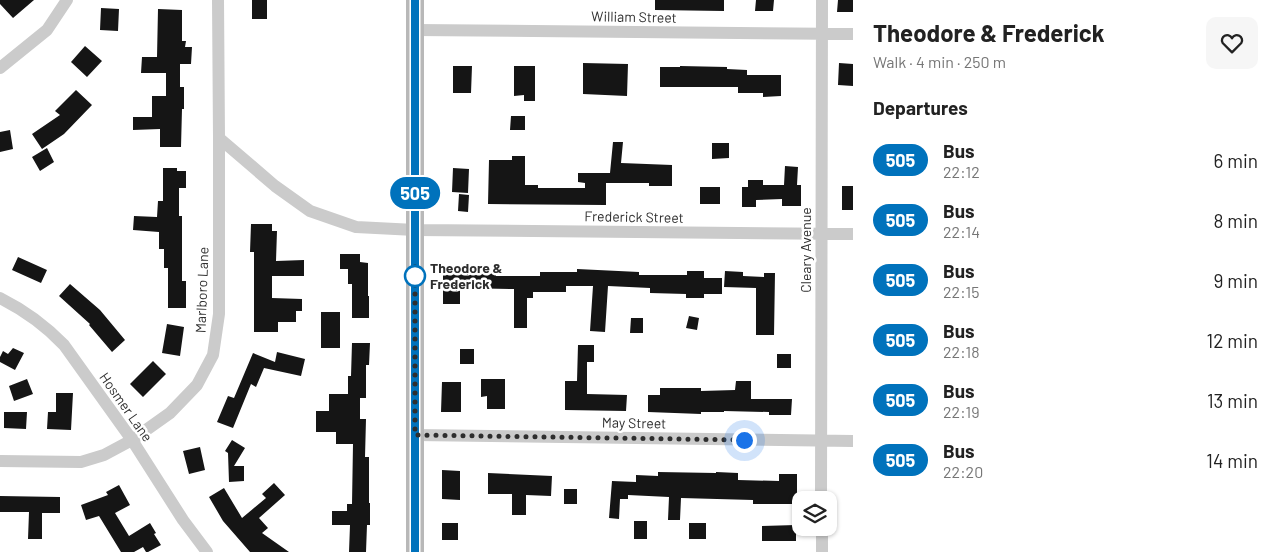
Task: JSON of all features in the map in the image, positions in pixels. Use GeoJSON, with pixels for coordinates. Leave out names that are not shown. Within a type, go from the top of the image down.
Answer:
{"type":"FeatureCollection","features":[{"type":"Feature","properties":{"kind":"main road"},"geometry":{"type":"LineString","coordinates":[[415,0],[415,552]]}},
{"type":"Feature","properties":{"kind":"street"},"geometry":{"type":"LineString","coordinates":[[0,68],[47,30],[67,0]]}},
{"type":"Feature","properties":{"kind":"street","name":"Marlboro Lane"},"geometry":{"type":"LineString","coordinates":[[0,461],[81,462],[104,455],[132,440],[170,413],[197,385],[214,355],[219,314],[220,138],[218,0]]}},
{"type":"Feature","properties":{"kind":"street","name":"Cleary Avenue"},"geometry":{"type":"LineString","coordinates":[[822,0],[822,491]]}},
{"type":"Feature","properties":{"kind":"street","name":"William Street"},"geometry":{"type":"LineString","coordinates":[[415,30],[853,34]]}},
{"type":"Feature","properties":{"kind":"street","name":"Frederick Street"},"geometry":{"type":"LineString","coordinates":[[220,138],[275,186],[310,210],[356,226],[415,230],[853,234]]}},
{"type":"Feature","properties":{"kind":"street","name":"Hosmer Lane"},"geometry":{"type":"LineString","coordinates":[[0,298],[23,310],[38,321],[64,345],[132,440],[183,520],[207,552]]}},
{"type":"Feature","properties":{"kind":"street","name":"May Street"},"geometry":{"type":"LineString","coordinates":[[415,435],[853,441]]}},
{"type":"Feature","properties":{"kind":"street"},"geometry":{"type":"LineString","coordinates":[[822,536],[822,552]]}},
{"type":"Feature","properties":{"kind":"building"},"geometry":{"type":"Polygon","coordinates":[[[0,0],[34,0],[13,18],[0,4],[0,0]]]}},
{"type":"Feature","properties":{"kind":"building"},"geometry":{"type":"Polygon","coordinates":[[[252,0],[267,0],[267,19],[252,19],[252,0]]]}},
{"type":"Feature","properties":{"kind":"building"},"geometry":{"type":"Polygon","coordinates":[[[655,0],[724,0],[724,11],[655,10],[655,0]]]}},
{"type":"Feature","properties":{"kind":"building"},"geometry":{"type":"Polygon","coordinates":[[[756,0],[774,0],[773,11],[755,11],[756,0]]]}},
{"type":"Feature","properties":{"kind":"building"},"geometry":{"type":"Polygon","coordinates":[[[838,0],[853,0],[853,12],[837,12],[838,0]]]}},
{"type":"Feature","properties":{"kind":"building"},"geometry":{"type":"Polygon","coordinates":[[[101,8],[119,9],[118,31],[100,30],[101,8]]]}},
{"type":"Feature","properties":{"kind":"building"},"geometry":{"type":"Polygon","coordinates":[[[158,9],[182,10],[182,41],[186,41],[185,47],[192,47],[191,64],[180,64],[180,87],[184,87],[181,147],[160,147],[160,129],[133,130],[133,117],[152,117],[152,96],[166,96],[166,73],[141,73],[142,57],[157,57],[158,9]]]}},
{"type":"Feature","properties":{"kind":"building"},"geometry":{"type":"Polygon","coordinates":[[[85,46],[102,61],[87,77],[71,62],[85,46]]]}},
{"type":"Feature","properties":{"kind":"building"},"geometry":{"type":"Polygon","coordinates":[[[583,63],[628,64],[627,96],[583,94],[583,63]]]}},
{"type":"Feature","properties":{"kind":"building"},"geometry":{"type":"Polygon","coordinates":[[[839,63],[853,64],[853,86],[838,85],[839,63]]]}},
{"type":"Feature","properties":{"kind":"building"},"geometry":{"type":"Polygon","coordinates":[[[453,66],[472,66],[471,93],[453,93],[453,66]]]}},
{"type":"Feature","properties":{"kind":"building"},"geometry":{"type":"Polygon","coordinates":[[[514,66],[535,66],[535,101],[524,101],[524,95],[514,96],[514,66]]]}},
{"type":"Feature","properties":{"kind":"building"},"geometry":{"type":"Polygon","coordinates":[[[660,67],[727,67],[727,69],[747,70],[747,75],[781,75],[781,96],[763,97],[763,93],[738,93],[738,87],[660,87],[660,67]]]}},
{"type":"Feature","properties":{"kind":"building"},"geometry":{"type":"Polygon","coordinates":[[[76,90],[92,105],[64,134],[42,149],[32,134],[60,115],[55,111],[76,90]]]}},
{"type":"Feature","properties":{"kind":"building"},"geometry":{"type":"Polygon","coordinates":[[[511,116],[525,116],[525,130],[510,130],[511,116]]]}},
{"type":"Feature","properties":{"kind":"building"},"geometry":{"type":"Polygon","coordinates":[[[10,130],[13,149],[0,152],[0,132],[10,130]]]}},
{"type":"Feature","properties":{"kind":"building"},"geometry":{"type":"Polygon","coordinates":[[[613,142],[623,142],[621,163],[672,165],[672,186],[649,186],[649,183],[606,183],[606,205],[488,204],[489,160],[512,160],[512,156],[525,156],[525,185],[538,185],[538,188],[585,188],[585,183],[578,182],[578,173],[610,173],[613,142]]]}},
{"type":"Feature","properties":{"kind":"building"},"geometry":{"type":"Polygon","coordinates":[[[712,143],[729,143],[729,158],[712,159],[712,143]]]}},
{"type":"Feature","properties":{"kind":"building"},"geometry":{"type":"Polygon","coordinates":[[[47,148],[54,162],[40,171],[32,157],[47,148]]]}},
{"type":"Feature","properties":{"kind":"building"},"geometry":{"type":"Polygon","coordinates":[[[785,166],[798,167],[797,185],[801,185],[801,206],[782,206],[782,199],[756,200],[756,207],[742,207],[742,187],[748,187],[748,180],[763,180],[763,185],[784,185],[785,166]]]}},
{"type":"Feature","properties":{"kind":"building"},"geometry":{"type":"Polygon","coordinates":[[[163,168],[177,168],[177,171],[186,171],[186,188],[179,188],[179,216],[182,216],[182,281],[186,281],[186,308],[168,308],[168,268],[164,268],[164,249],[159,249],[159,232],[133,230],[134,216],[157,217],[158,201],[163,201],[163,168]]]}},
{"type":"Feature","properties":{"kind":"building"},"geometry":{"type":"Polygon","coordinates":[[[453,168],[469,169],[468,193],[452,192],[453,168]]]}},
{"type":"Feature","properties":{"kind":"building"},"geometry":{"type":"Polygon","coordinates":[[[842,186],[853,186],[853,210],[842,210],[842,186]]]}},
{"type":"Feature","properties":{"kind":"building"},"geometry":{"type":"Polygon","coordinates":[[[700,187],[720,187],[720,204],[700,204],[700,187]]]}},
{"type":"Feature","properties":{"kind":"building"},"geometry":{"type":"Polygon","coordinates":[[[459,194],[469,195],[468,212],[458,211],[459,194]]]}},
{"type":"Feature","properties":{"kind":"building"},"geometry":{"type":"Polygon","coordinates":[[[251,224],[272,224],[272,231],[277,231],[276,261],[304,260],[304,276],[272,276],[272,298],[302,299],[302,311],[296,311],[296,322],[278,322],[278,332],[254,332],[254,252],[250,252],[251,224]]]}},
{"type":"Feature","properties":{"kind":"building"},"geometry":{"type":"Polygon","coordinates":[[[340,254],[360,254],[360,262],[368,263],[369,318],[352,318],[352,284],[348,284],[348,269],[340,269],[340,254]]]}},
{"type":"Feature","properties":{"kind":"building"},"geometry":{"type":"Polygon","coordinates":[[[18,257],[47,270],[41,283],[12,270],[18,257]]]}},
{"type":"Feature","properties":{"kind":"building"},"geometry":{"type":"Polygon","coordinates":[[[577,269],[639,272],[639,275],[687,275],[687,271],[704,271],[704,278],[722,278],[722,294],[704,294],[704,298],[686,298],[686,294],[650,293],[650,288],[608,286],[605,332],[590,331],[593,286],[566,286],[566,292],[533,292],[533,298],[527,298],[527,328],[514,328],[514,289],[460,288],[460,304],[443,304],[443,270],[496,270],[496,276],[540,276],[540,272],[577,272],[577,269]]]}},
{"type":"Feature","properties":{"kind":"building"},"geometry":{"type":"Polygon","coordinates":[[[725,271],[743,272],[743,276],[764,277],[764,273],[775,273],[774,335],[756,335],[756,288],[724,287],[725,271]]]}},
{"type":"Feature","properties":{"kind":"building"},"geometry":{"type":"Polygon","coordinates":[[[70,284],[100,310],[125,340],[112,352],[90,324],[59,296],[70,284]]]}},
{"type":"Feature","properties":{"kind":"building"},"geometry":{"type":"Polygon","coordinates":[[[321,312],[340,312],[340,348],[321,348],[321,312]]]}},
{"type":"Feature","properties":{"kind":"building"},"geometry":{"type":"Polygon","coordinates":[[[689,316],[699,318],[697,330],[686,328],[689,316]]]}},
{"type":"Feature","properties":{"kind":"building"},"geometry":{"type":"Polygon","coordinates":[[[631,318],[643,318],[643,333],[630,333],[631,318]]]}},
{"type":"Feature","properties":{"kind":"building"},"geometry":{"type":"Polygon","coordinates":[[[167,324],[184,327],[180,356],[162,353],[167,324]]]}},
{"type":"Feature","properties":{"kind":"building"},"geometry":{"type":"Polygon","coordinates":[[[352,343],[370,343],[369,365],[366,365],[366,398],[360,398],[360,419],[366,419],[365,457],[369,457],[370,525],[367,525],[366,552],[349,552],[350,525],[332,525],[332,511],[347,511],[347,504],[352,504],[353,444],[336,444],[336,432],[316,432],[316,411],[329,411],[329,394],[348,394],[348,376],[351,376],[352,343]]]}},
{"type":"Feature","properties":{"kind":"building"},"geometry":{"type":"Polygon","coordinates":[[[578,345],[594,345],[594,362],[587,362],[587,394],[627,395],[626,411],[565,410],[565,381],[577,381],[578,345]]]}},
{"type":"Feature","properties":{"kind":"building"},"geometry":{"type":"Polygon","coordinates":[[[13,348],[24,353],[15,370],[0,362],[3,351],[8,354],[13,348]]]}},
{"type":"Feature","properties":{"kind":"building"},"geometry":{"type":"Polygon","coordinates":[[[460,349],[474,349],[474,364],[460,364],[460,349]]]}},
{"type":"Feature","properties":{"kind":"building"},"geometry":{"type":"Polygon","coordinates":[[[277,352],[305,359],[301,376],[264,368],[256,387],[251,384],[233,428],[217,422],[228,396],[234,398],[253,353],[275,362],[277,352]]]}},
{"type":"Feature","properties":{"kind":"building"},"geometry":{"type":"Polygon","coordinates":[[[777,354],[791,354],[791,368],[777,368],[777,354]]]}},
{"type":"Feature","properties":{"kind":"building"},"geometry":{"type":"Polygon","coordinates":[[[153,361],[166,374],[143,397],[130,384],[153,361]]]}},
{"type":"Feature","properties":{"kind":"building"},"geometry":{"type":"Polygon","coordinates":[[[27,379],[33,394],[14,401],[9,386],[27,379]]]}},
{"type":"Feature","properties":{"kind":"building"},"geometry":{"type":"Polygon","coordinates":[[[481,379],[505,379],[505,409],[487,409],[487,396],[481,397],[481,379]]]}},
{"type":"Feature","properties":{"kind":"building"},"geometry":{"type":"Polygon","coordinates":[[[736,381],[751,381],[751,399],[792,399],[791,415],[769,415],[769,412],[724,411],[701,412],[701,414],[648,412],[648,395],[660,395],[660,388],[701,388],[701,391],[735,390],[736,381]]]}},
{"type":"Feature","properties":{"kind":"building"},"geometry":{"type":"Polygon","coordinates":[[[442,382],[461,382],[461,412],[441,412],[442,382]]]}},
{"type":"Feature","properties":{"kind":"building"},"geometry":{"type":"Polygon","coordinates":[[[56,393],[73,393],[71,430],[47,429],[48,412],[56,412],[56,393]]]}},
{"type":"Feature","properties":{"kind":"building"},"geometry":{"type":"Polygon","coordinates":[[[4,412],[27,412],[26,429],[4,428],[4,412]]]}},
{"type":"Feature","properties":{"kind":"building"},"geometry":{"type":"Polygon","coordinates":[[[232,440],[245,448],[234,466],[244,466],[244,481],[229,482],[228,453],[225,451],[232,440]]]}},
{"type":"Feature","properties":{"kind":"building"},"geometry":{"type":"Polygon","coordinates":[[[200,447],[205,470],[189,474],[183,451],[200,447]]]}},
{"type":"Feature","properties":{"kind":"building"},"geometry":{"type":"Polygon","coordinates":[[[442,470],[460,471],[460,500],[442,499],[442,470]]]}},
{"type":"Feature","properties":{"kind":"building"},"geometry":{"type":"Polygon","coordinates":[[[658,472],[716,472],[738,473],[738,480],[779,481],[779,474],[797,474],[797,491],[792,491],[792,504],[753,504],[753,500],[681,498],[680,520],[668,520],[669,497],[628,495],[628,499],[620,499],[619,519],[609,518],[612,481],[636,482],[636,475],[658,476],[658,472]]]}},
{"type":"Feature","properties":{"kind":"building"},"geometry":{"type":"Polygon","coordinates":[[[488,473],[552,476],[551,496],[526,495],[526,515],[512,515],[512,494],[488,494],[488,473]]]}},
{"type":"Feature","properties":{"kind":"building"},"geometry":{"type":"Polygon","coordinates":[[[274,483],[285,495],[259,518],[268,528],[262,533],[289,552],[250,552],[223,521],[209,497],[224,488],[242,518],[266,498],[262,494],[274,483]]]}},
{"type":"Feature","properties":{"kind":"building"},"geometry":{"type":"Polygon","coordinates":[[[119,485],[130,505],[115,513],[129,536],[150,523],[161,545],[148,552],[143,547],[134,552],[121,552],[99,516],[86,520],[81,505],[108,495],[106,492],[119,485]]]}},
{"type":"Feature","properties":{"kind":"building"},"geometry":{"type":"Polygon","coordinates":[[[564,489],[577,489],[577,504],[564,504],[564,489]]]}},
{"type":"Feature","properties":{"kind":"building"},"geometry":{"type":"Polygon","coordinates":[[[0,496],[60,497],[60,513],[42,513],[42,539],[28,539],[29,512],[0,512],[0,496]]]}},
{"type":"Feature","properties":{"kind":"building"},"geometry":{"type":"Polygon","coordinates":[[[634,521],[647,521],[647,539],[634,539],[634,521]]]}},
{"type":"Feature","properties":{"kind":"building"},"geometry":{"type":"Polygon","coordinates":[[[442,523],[458,523],[458,540],[442,540],[442,523]]]}},
{"type":"Feature","properties":{"kind":"building"},"geometry":{"type":"Polygon","coordinates":[[[689,523],[706,523],[706,539],[689,539],[689,523]]]}},
{"type":"Feature","properties":{"kind":"building"},"geometry":{"type":"Polygon","coordinates":[[[792,525],[792,536],[796,536],[796,541],[762,541],[762,526],[792,525]]]}},
{"type":"Feature","properties":{"kind":"bus line","name":"505"},"geometry":{"type":"LineString","coordinates":[[415,0],[415,552]]}},
{"type":"Feature","properties":{"kind":"place","name":"Theodore & Frederick"},"geometry":{"type":"Point","coordinates":[415,276]}},
{"type":"Feature","properties":{"kind":"route"},"geometry":{"type":"LineString","coordinates":[[415,276],[415,267],[415,286],[415,304],[415,323],[415,342],[415,361],[415,379],[415,398],[415,417],[415,435],[744,440]]}}]}
